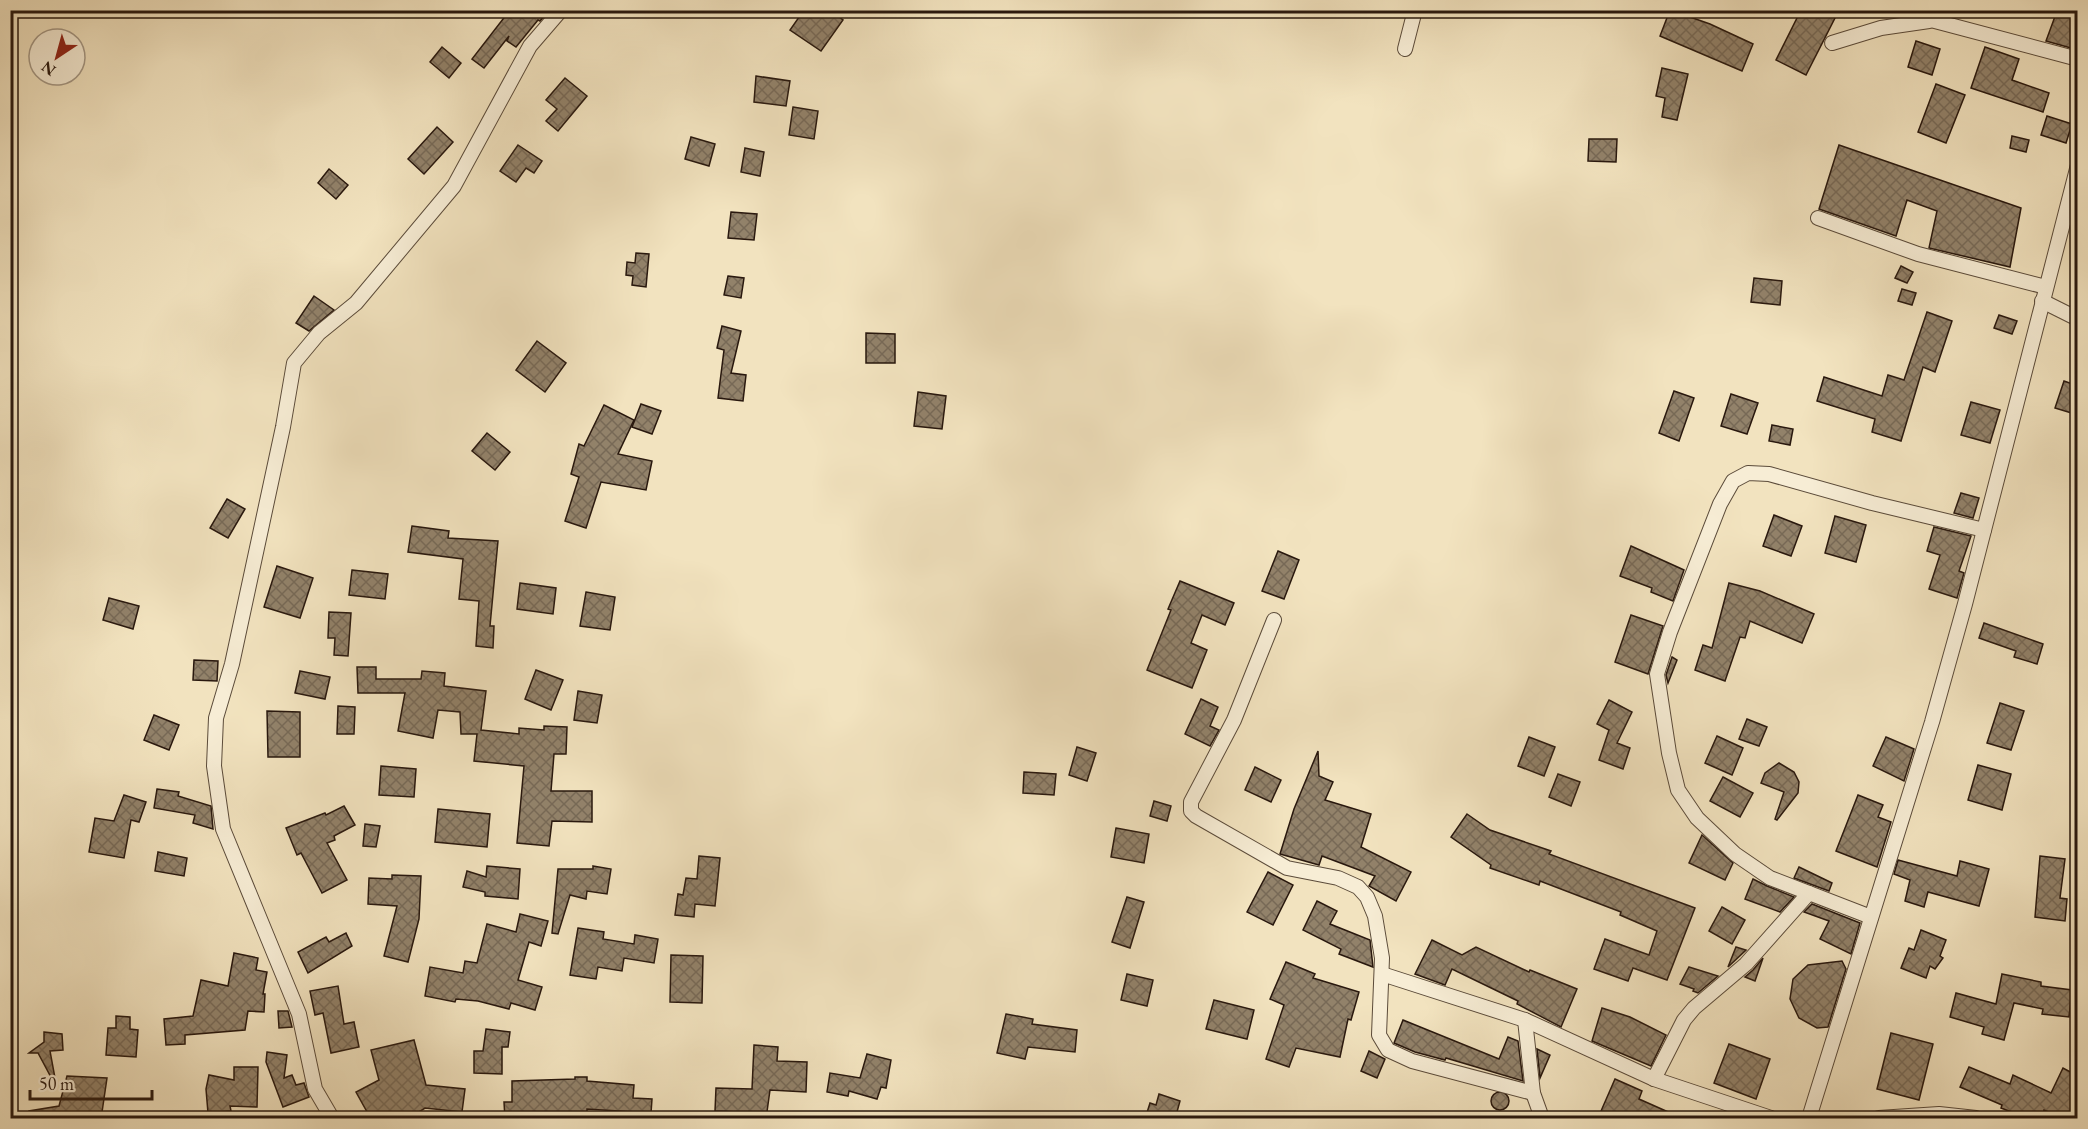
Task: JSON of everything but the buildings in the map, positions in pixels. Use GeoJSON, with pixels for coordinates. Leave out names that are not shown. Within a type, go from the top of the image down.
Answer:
{"type":"FeatureCollection","features":[{"type":"Feature","properties":{"kind":"street"},"geometry":{"type":"LineString","coordinates":[[332,1119],[315,1089],[299,1014],[223,829],[214,766],[216,718],[242,617],[283,427],[286,394],[294,363],[319,333],[356,303],[454,186],[530,46],[561,10]]}},
{"type":"Feature","properties":{"kind":"street"},"geometry":{"type":"LineString","coordinates":[[1405,49],[1416,10]]}},
{"type":"Feature","properties":{"kind":"street"},"geometry":{"type":"LineString","coordinates":[[1907,10],[1931,21],[2078,59]]}},
{"type":"Feature","properties":{"kind":"street"},"geometry":{"type":"LineString","coordinates":[[1832,43],[1881,28],[1931,21]]}},
{"type":"Feature","properties":{"kind":"street"},"geometry":{"type":"LineString","coordinates":[[1809,1119],[1932,722],[2042,301],[2073,201],[2078,165]]}},
{"type":"Feature","properties":{"kind":"street"},"geometry":{"type":"LineString","coordinates":[[1818,219],[1918,254],[2046,287]]}},
{"type":"Feature","properties":{"kind":"street"},"geometry":{"type":"LineString","coordinates":[[2042,301],[2078,319]]}},
{"type":"Feature","properties":{"kind":"street"},"geometry":{"type":"LineString","coordinates":[[1871,917],[1770,878],[1735,854],[1697,818],[1678,790],[1669,753],[1657,674],[1670,632],[1720,504],[1733,482],[1748,473],[1769,474],[1872,503],[1984,530]]}},
{"type":"Feature","properties":{"kind":"street"},"geometry":{"type":"LineString","coordinates":[[1274,620],[1234,720],[1191,802],[1191,811],[1287,868],[1338,878],[1358,887],[1367,897],[1375,916],[1380,940],[1382,974],[1379,1035],[1388,1050],[1412,1061],[1533,1094]]}},
{"type":"Feature","properties":{"kind":"street"},"geometry":{"type":"LineString","coordinates":[[1654,1079],[1684,1020],[1694,1008],[1746,964],[1809,893]]}},
{"type":"Feature","properties":{"kind":"street"},"geometry":{"type":"LineString","coordinates":[[1382,974],[1525,1020],[1654,1079],[1771,1119]]}},
{"type":"Feature","properties":{"kind":"street"},"geometry":{"type":"LineString","coordinates":[[1525,1020],[1533,1094],[1542,1119]]}},
{"type":"Feature","properties":{"kind":"street"},"geometry":{"type":"LineString","coordinates":[[1879,1119],[1939,1114],[1976,1119]]}}]}
